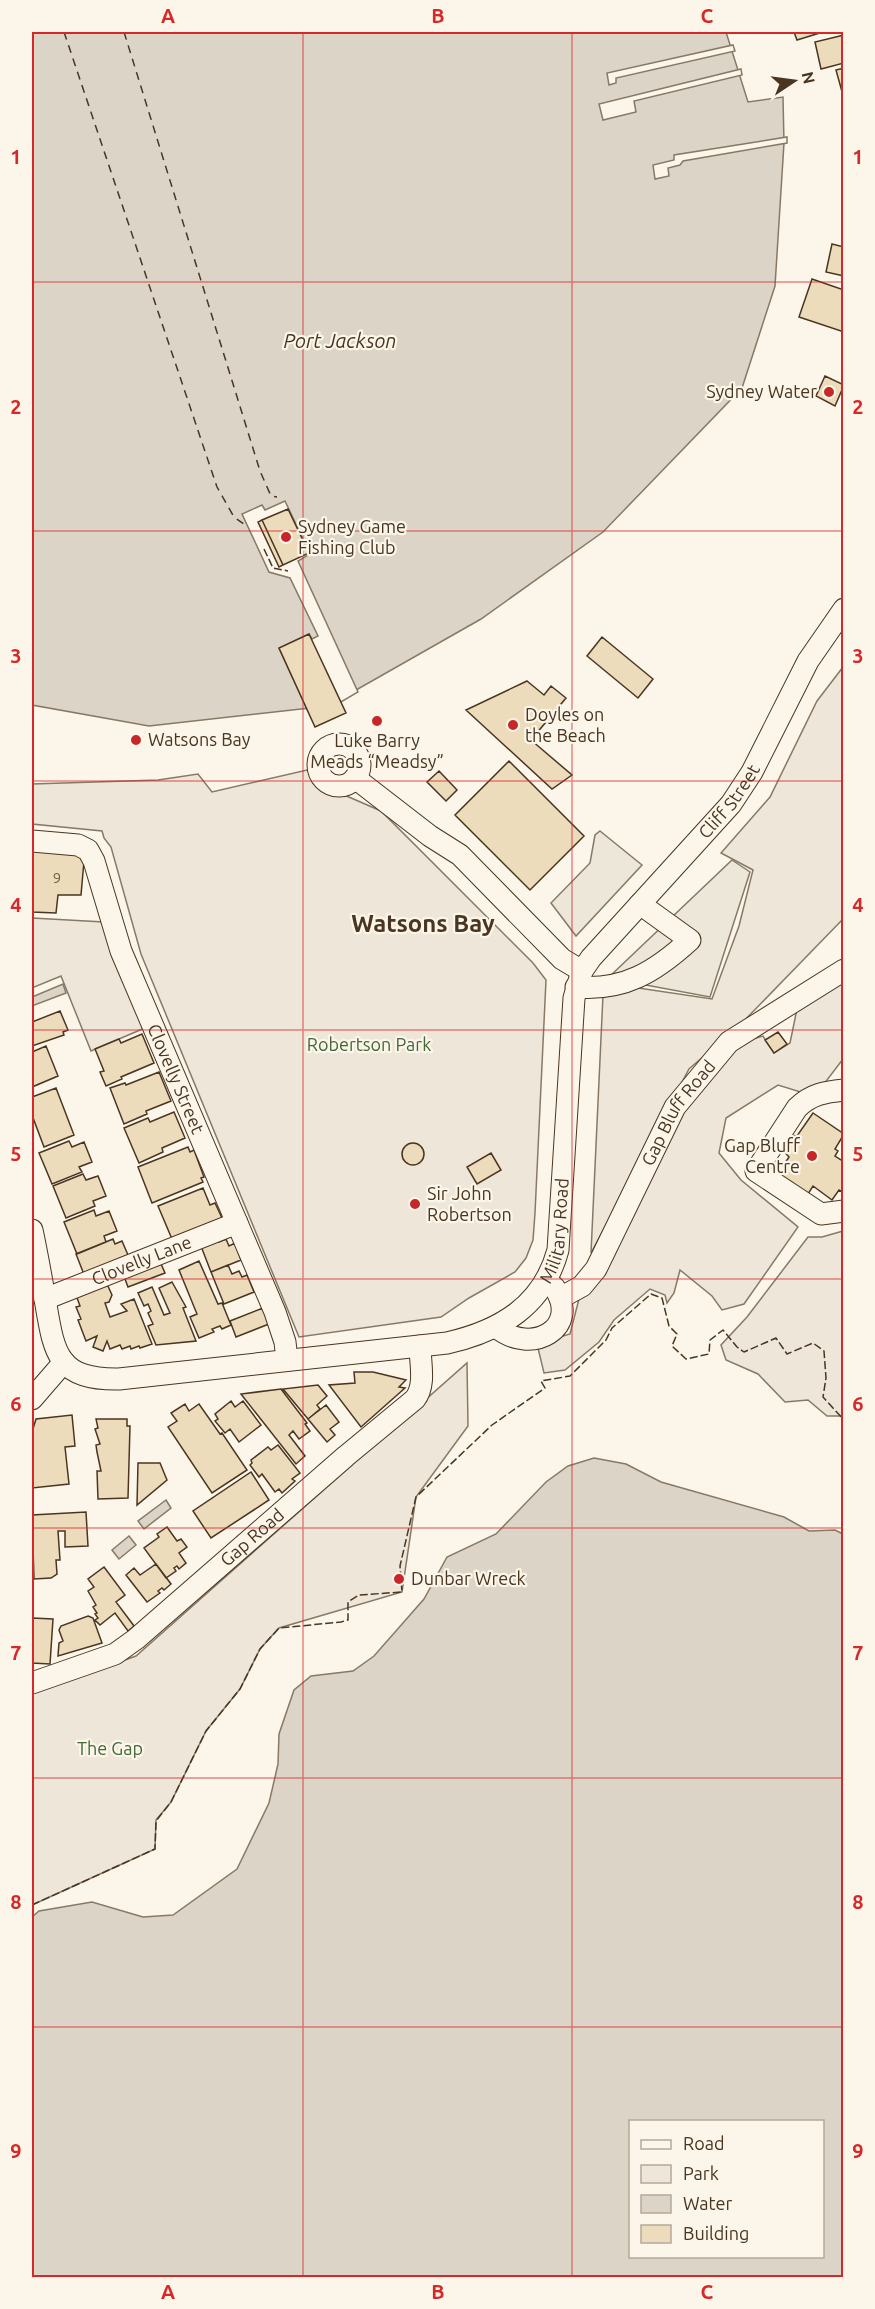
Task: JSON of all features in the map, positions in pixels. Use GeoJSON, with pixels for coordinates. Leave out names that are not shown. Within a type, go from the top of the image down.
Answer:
{"type":"FeatureCollection","features":[{"type":"Feature","properties":{"kind":"street","name":"Cliff Street"},"geometry":{"type":"LineString","coordinates":[[579,979],[591,958],[718,821],[743,788],[808,661],[843,609]]}},
{"type":"Feature","properties":{"kind":"street"},"geometry":{"type":"LineString","coordinates":[[355,778],[430,836],[460,855],[579,979],[607,988],[644,976],[690,940],[640,904]]}},
{"type":"Feature","properties":{"kind":"street","name":"Clovelly Street"},"geometry":{"type":"LineString","coordinates":[[32,841],[78,845],[88,850],[94,861],[121,951],[281,1329],[287,1360]]}},
{"type":"Feature","properties":{"kind":"street","name":"Gap Bluff Road"},"geometry":{"type":"LineString","coordinates":[[560,1298],[578,1289],[592,1275],[614,1236],[675,1107],[729,1042],[843,969]]}},
{"type":"Feature","properties":{"kind":"street","name":"Military Road"},"geometry":{"type":"LineString","coordinates":[[64,1362],[90,1377],[112,1379],[420,1346],[463,1339],[496,1327],[527,1304],[547,1279],[554,1264],[560,1236],[579,979]]}},
{"type":"Feature","properties":{"kind":"street"},"geometry":{"type":"LineString","coordinates":[[843,1090],[819,1094],[804,1101],[756,1171],[821,1214],[843,1211]]}},
{"type":"Feature","properties":{"kind":"street","name":"Clovelly Lane"},"geometry":{"type":"LineString","coordinates":[[45,1299],[237,1223]]}},
{"type":"Feature","properties":{"kind":"street"},"geometry":{"type":"LineString","coordinates":[[32,1230],[53,1345],[64,1362],[32,1399]]}},
{"type":"Feature","properties":{"kind":"street"},"geometry":{"type":"LineString","coordinates":[[496,1327],[518,1339],[544,1338],[555,1329],[560,1318],[560,1298],[547,1279]]}},
{"type":"Feature","properties":{"kind":"street","name":"Gap Road"},"geometry":{"type":"LineString","coordinates":[[32,1683],[115,1654],[415,1399],[422,1384],[420,1346]]}},
{"type":"Feature","properties":{"kind":"green space"},"geometry":{"type":"Polygon","coordinates":[[[843,667],[843,919],[739,1026],[689,1069],[591,1253],[603,995],[625,986],[712,999],[739,926],[753,870],[721,853],[770,797],[817,701],[843,667]]]}},
{"type":"Feature","properties":{"kind":"green space","name":"Robertson Park"},"geometry":{"type":"Polygon","coordinates":[[[307,770],[342,794],[381,811],[533,963],[546,980],[535,1213],[533,1240],[526,1258],[515,1272],[441,1317],[299,1337],[141,954],[111,847],[102,831],[32,824],[32,784],[158,780],[198,774],[212,792],[307,770]]]}},
{"type":"Feature","properties":{"kind":"green space"},"geometry":{"type":"Polygon","coordinates":[[[32,918],[104,922],[147,1027],[91,1051],[61,976],[32,988],[32,918]]]}},
{"type":"Feature","properties":{"kind":"green space"},"geometry":{"type":"Polygon","coordinates":[[[843,975],[843,1059],[821,1088],[807,1094],[778,1085],[726,1118],[719,1153],[741,1180],[798,1227],[744,1304],[722,1310],[712,1296],[680,1270],[674,1293],[667,1303],[665,1295],[650,1289],[614,1320],[599,1342],[565,1370],[544,1373],[537,1344],[570,1334],[580,1295],[678,1112],[738,1043],[763,1036],[774,1053],[790,1043],[797,1009],[843,975]]]}},
{"type":"Feature","properties":{"kind":"green space"},"geometry":{"type":"Polygon","coordinates":[[[843,1231],[843,1416],[827,1416],[808,1400],[785,1402],[758,1374],[726,1360],[721,1345],[747,1317],[808,1237],[822,1237],[843,1231]]]}},
{"type":"Feature","properties":{"kind":"green space","name":"The Gap"},"geometry":{"type":"Polygon","coordinates":[[[467,1363],[468,1426],[416,1497],[402,1592],[279,1628],[260,1649],[240,1689],[206,1731],[171,1802],[156,1820],[155,1849],[32,1905],[32,1693],[136,1656],[467,1363]]]}},
{"type":"Feature","properties":{"kind":"shaded area"},"geometry":{"type":"Polygon","coordinates":[[[600,831],[642,865],[576,936],[551,903],[590,863],[595,835],[600,831]]]}},
{"type":"Feature","properties":{"kind":"shaded area"},"geometry":{"type":"Polygon","coordinates":[[[732,860],[750,872],[710,997],[608,978],[732,860]]]}},
{"type":"Feature","properties":{"kind":"water","name":"Port Jackson"},"geometry":{"type":"Polygon","coordinates":[[[32,32],[726,32],[748,102],[783,97],[784,143],[775,286],[742,388],[603,532],[481,619],[328,706],[149,726],[32,705],[32,32]]]}},
{"type":"Feature","properties":{"kind":"water"},"geometry":{"type":"Polygon","coordinates":[[[63,984],[66,993],[32,1006],[32,997],[63,984]]]}},
{"type":"Feature","properties":{"kind":"water"},"geometry":{"type":"Polygon","coordinates":[[[594,1458],[626,1464],[661,1482],[784,1517],[809,1531],[835,1530],[843,1534],[843,2277],[32,2277],[32,1917],[39,1911],[92,1902],[143,1917],[173,1915],[237,1869],[269,1803],[278,1764],[279,1734],[294,1690],[311,1676],[353,1671],[374,1656],[424,1599],[447,1557],[496,1534],[546,1482],[568,1466],[594,1458]]]}},
{"type":"Feature","properties":{"kind":"water"},"geometry":{"type":"Polygon","coordinates":[[[166,1500],[171,1508],[144,1529],[138,1521],[166,1500]]]}},
{"type":"Feature","properties":{"kind":"water"},"geometry":{"type":"Polygon","coordinates":[[[129,1536],[136,1545],[119,1559],[112,1550],[129,1536]]]}},
{"type":"Feature","properties":{"kind":"pier"},"geometry":{"type":"Polygon","coordinates":[[[733,45],[735,51],[616,78],[616,83],[609,85],[607,73],[733,45]]]}},
{"type":"Feature","properties":{"kind":"pier"},"geometry":{"type":"Polygon","coordinates":[[[741,69],[742,75],[634,101],[636,112],[603,120],[599,104],[741,69]]]}},
{"type":"Feature","properties":{"kind":"pier"},"geometry":{"type":"Polygon","coordinates":[[[787,137],[787,143],[683,161],[680,165],[668,168],[669,176],[655,179],[653,165],[674,160],[674,155],[787,137]]]}},
{"type":"Feature","properties":{"kind":"pier"},"geometry":{"type":"Polygon","coordinates":[[[285,501],[310,554],[298,561],[358,692],[329,709],[308,711],[279,648],[309,634],[312,639],[318,636],[290,578],[269,572],[242,514],[262,505],[265,510],[285,501]]]}},
{"type":"Feature","properties":{"kind":"building"},"geometry":{"type":"Polygon","coordinates":[[[794,32],[823,32],[797,40],[794,32]]]}},
{"type":"Feature","properties":{"kind":"building"},"geometry":{"type":"Polygon","coordinates":[[[844,35],[844,63],[821,69],[815,42],[844,35]]]}},
{"type":"Feature","properties":{"kind":"building"},"geometry":{"type":"Polygon","coordinates":[[[844,68],[844,99],[836,70],[844,68]]]}},
{"type":"Feature","properties":{"kind":"building"},"geometry":{"type":"Polygon","coordinates":[[[832,244],[844,247],[844,276],[826,272],[832,244]]]}},
{"type":"Feature","properties":{"kind":"building"},"geometry":{"type":"Polygon","coordinates":[[[812,279],[844,290],[844,332],[799,317],[812,279]]]}},
{"type":"Feature","properties":{"kind":"building","name":"Sydney Water"},"geometry":{"type":"Polygon","coordinates":[[[825,376],[844,385],[835,406],[816,396],[825,376]]]}},
{"type":"Feature","properties":{"kind":"building","name":"Sydney Game Fishing Club"},"geometry":{"type":"Polygon","coordinates":[[[288,509],[309,553],[283,565],[262,520],[288,509]]]}},
{"type":"Feature","properties":{"kind":"building"},"geometry":{"type":"Polygon","coordinates":[[[262,520],[283,565],[279,567],[258,522],[262,520]]]}},
{"type":"Feature","properties":{"kind":"building"},"geometry":{"type":"Polygon","coordinates":[[[309,634],[346,713],[315,727],[279,648],[309,634]]]}},
{"type":"Feature","properties":{"kind":"building"},"geometry":{"type":"Polygon","coordinates":[[[602,637],[653,679],[638,698],[587,656],[602,637]]]}},
{"type":"Feature","properties":{"kind":"building","name":"Doyles on the Beach"},"geometry":{"type":"Polygon","coordinates":[[[527,681],[544,695],[551,686],[566,698],[531,740],[572,775],[552,789],[466,710],[527,681]]]}},
{"type":"Feature","properties":{"kind":"building"},"geometry":{"type":"Polygon","coordinates":[[[509,761],[584,836],[530,890],[455,815],[509,761]]]}},
{"type":"Feature","properties":{"kind":"building"},"geometry":{"type":"Polygon","coordinates":[[[439,771],[457,790],[446,801],[427,782],[439,771]]]}},
{"type":"Feature","properties":{"kind":"building"},"geometry":{"type":"Polygon","coordinates":[[[32,850],[79,854],[84,861],[81,895],[58,895],[56,913],[32,912],[32,850]]]}},
{"type":"Feature","properties":{"kind":"building"},"geometry":{"type":"Polygon","coordinates":[[[60,1011],[68,1030],[63,1032],[64,1035],[32,1046],[32,1022],[60,1011]]]}},
{"type":"Feature","properties":{"kind":"building"},"geometry":{"type":"Polygon","coordinates":[[[778,1032],[787,1044],[774,1053],[765,1040],[778,1032]]]}},
{"type":"Feature","properties":{"kind":"building"},"geometry":{"type":"Polygon","coordinates":[[[142,1034],[154,1063],[106,1086],[100,1072],[104,1071],[95,1049],[119,1039],[121,1043],[142,1034]]]}},
{"type":"Feature","properties":{"kind":"building"},"geometry":{"type":"Polygon","coordinates":[[[46,1046],[58,1076],[32,1087],[32,1052],[46,1046]]]}},
{"type":"Feature","properties":{"kind":"building"},"geometry":{"type":"Polygon","coordinates":[[[159,1072],[171,1101],[146,1111],[147,1114],[124,1124],[110,1088],[125,1083],[126,1085],[159,1072]]]}},
{"type":"Feature","properties":{"kind":"building"},"geometry":{"type":"Polygon","coordinates":[[[56,1088],[74,1135],[44,1147],[32,1115],[32,1097],[56,1088]]]}},
{"type":"Feature","properties":{"kind":"building"},"geometry":{"type":"Polygon","coordinates":[[[174,1112],[185,1138],[162,1148],[163,1152],[139,1163],[124,1128],[148,1118],[150,1122],[174,1112]]]}},
{"type":"Feature","properties":{"kind":"building","name":"Gap Bluff Centre"},"geometry":{"type":"Polygon","coordinates":[[[813,1113],[844,1134],[835,1149],[838,1151],[835,1156],[844,1162],[844,1193],[839,1190],[832,1200],[813,1186],[808,1194],[781,1176],[787,1168],[783,1166],[789,1157],[782,1149],[791,1135],[797,1136],[813,1113]]]}},
{"type":"Feature","properties":{"kind":"building"},"geometry":{"type":"Polygon","coordinates":[[[69,1141],[72,1147],[84,1142],[92,1162],[79,1167],[82,1172],[52,1184],[39,1153],[69,1141]]]}},
{"type":"Feature","properties":{"kind":"building"},"geometry":{"type":"Polygon","coordinates":[[[413,1143],[421,1146],[424,1154],[421,1162],[413,1165],[405,1162],[402,1154],[405,1146],[413,1143]]]}},
{"type":"Feature","properties":{"kind":"building"},"geometry":{"type":"Polygon","coordinates":[[[188,1147],[190,1152],[194,1150],[204,1177],[201,1178],[203,1182],[152,1203],[138,1167],[188,1147]]]}},
{"type":"Feature","properties":{"kind":"building"},"geometry":{"type":"Polygon","coordinates":[[[491,1153],[501,1170],[477,1184],[467,1167],[491,1153]]]}},
{"type":"Feature","properties":{"kind":"building"},"geometry":{"type":"Polygon","coordinates":[[[83,1174],[86,1180],[98,1176],[106,1196],[93,1201],[95,1206],[66,1218],[53,1186],[83,1174]]]}},
{"type":"Feature","properties":{"kind":"building"},"geometry":{"type":"Polygon","coordinates":[[[203,1188],[210,1205],[215,1203],[222,1218],[172,1239],[158,1206],[203,1188]]]}},
{"type":"Feature","properties":{"kind":"building"},"geometry":{"type":"Polygon","coordinates":[[[94,1210],[96,1216],[109,1211],[117,1231],[104,1236],[106,1242],[77,1254],[64,1222],[94,1210]]]}},
{"type":"Feature","properties":{"kind":"building"},"geometry":{"type":"Polygon","coordinates":[[[216,1234],[219,1242],[226,1239],[229,1246],[235,1243],[241,1260],[211,1272],[199,1241],[216,1234]]]}},
{"type":"Feature","properties":{"kind":"building"},"geometry":{"type":"Polygon","coordinates":[[[113,1239],[115,1244],[122,1241],[128,1255],[120,1258],[122,1261],[85,1277],[76,1254],[113,1239]]]}},
{"type":"Feature","properties":{"kind":"building"},"geometry":{"type":"Polygon","coordinates":[[[158,1257],[165,1273],[128,1287],[122,1271],[158,1257]]]}},
{"type":"Feature","properties":{"kind":"building"},"geometry":{"type":"Polygon","coordinates":[[[199,1261],[218,1304],[222,1303],[231,1325],[222,1329],[220,1326],[212,1329],[214,1332],[199,1338],[190,1317],[197,1314],[179,1270],[199,1261]]]}},
{"type":"Feature","properties":{"kind":"building"},"geometry":{"type":"Polygon","coordinates":[[[228,1265],[232,1274],[239,1271],[242,1277],[247,1275],[254,1292],[224,1304],[211,1272],[228,1265]]]}},
{"type":"Feature","properties":{"kind":"building"},"geometry":{"type":"Polygon","coordinates":[[[172,1282],[186,1307],[183,1308],[196,1341],[156,1345],[148,1326],[153,1324],[148,1313],[151,1311],[148,1304],[144,1306],[138,1293],[152,1287],[164,1315],[170,1313],[159,1288],[172,1282]]]}},
{"type":"Feature","properties":{"kind":"building"},"geometry":{"type":"Polygon","coordinates":[[[107,1284],[112,1295],[109,1302],[105,1303],[110,1317],[127,1311],[121,1304],[134,1299],[152,1344],[131,1349],[130,1346],[122,1349],[120,1345],[110,1349],[107,1341],[103,1351],[93,1347],[97,1336],[86,1341],[78,1320],[81,1319],[76,1307],[80,1306],[76,1295],[107,1284]]]}},
{"type":"Feature","properties":{"kind":"building"},"geometry":{"type":"Polygon","coordinates":[[[263,1308],[269,1324],[236,1337],[230,1321],[263,1308]]]}},
{"type":"Feature","properties":{"kind":"building"},"geometry":{"type":"Polygon","coordinates":[[[354,1372],[373,1372],[406,1380],[399,1387],[405,1388],[361,1427],[329,1385],[355,1383],[354,1372]]]}},
{"type":"Feature","properties":{"kind":"building"},"geometry":{"type":"Polygon","coordinates":[[[318,1385],[327,1396],[317,1405],[320,1409],[308,1419],[283,1389],[318,1385]]]}},
{"type":"Feature","properties":{"kind":"building"},"geometry":{"type":"Polygon","coordinates":[[[281,1389],[307,1423],[305,1424],[310,1431],[299,1439],[293,1431],[289,1435],[305,1456],[296,1464],[241,1394],[281,1389]]]}},
{"type":"Feature","properties":{"kind":"building"},"geometry":{"type":"Polygon","coordinates":[[[231,1401],[235,1407],[243,1401],[261,1425],[239,1442],[230,1429],[225,1433],[215,1421],[218,1419],[215,1414],[231,1401]]]}},
{"type":"Feature","properties":{"kind":"building"},"geometry":{"type":"Polygon","coordinates":[[[185,1404],[189,1411],[199,1404],[247,1470],[212,1493],[168,1427],[177,1421],[171,1413],[185,1404]]]}},
{"type":"Feature","properties":{"kind":"building"},"geometry":{"type":"Polygon","coordinates":[[[326,1405],[339,1422],[330,1429],[335,1435],[327,1442],[308,1419],[326,1405]]]}},
{"type":"Feature","properties":{"kind":"building"},"geometry":{"type":"Polygon","coordinates":[[[72,1415],[75,1446],[65,1447],[69,1484],[32,1488],[32,1432],[36,1419],[72,1415]]]}},
{"type":"Feature","properties":{"kind":"building"},"geometry":{"type":"Polygon","coordinates":[[[96,1419],[127,1419],[127,1426],[130,1426],[128,1498],[98,1499],[97,1471],[101,1471],[96,1445],[100,1444],[95,1429],[98,1428],[96,1419]]]}},
{"type":"Feature","properties":{"kind":"building"},"geometry":{"type":"Polygon","coordinates":[[[278,1445],[300,1473],[292,1479],[295,1481],[282,1493],[279,1489],[275,1492],[262,1474],[259,1477],[250,1465],[251,1460],[268,1447],[271,1450],[278,1445]]]}},
{"type":"Feature","properties":{"kind":"building"},"geometry":{"type":"Polygon","coordinates":[[[138,1463],[160,1463],[167,1480],[137,1505],[138,1463]]]}},
{"type":"Feature","properties":{"kind":"building"},"geometry":{"type":"Polygon","coordinates":[[[251,1472],[269,1500],[211,1538],[193,1511],[251,1472]]]}},
{"type":"Feature","properties":{"kind":"building"},"geometry":{"type":"Polygon","coordinates":[[[86,1512],[88,1546],[65,1547],[65,1531],[58,1531],[60,1560],[56,1560],[57,1574],[51,1578],[34,1579],[32,1515],[86,1512]]]}},
{"type":"Feature","properties":{"kind":"building"},"geometry":{"type":"Polygon","coordinates":[[[167,1527],[177,1541],[181,1539],[187,1547],[179,1553],[186,1563],[179,1569],[177,1566],[174,1568],[176,1571],[166,1578],[144,1548],[159,1537],[157,1534],[167,1527]]]}},
{"type":"Feature","properties":{"kind":"building"},"geometry":{"type":"Polygon","coordinates":[[[156,1564],[171,1584],[164,1590],[162,1588],[158,1591],[160,1593],[147,1602],[126,1575],[134,1568],[140,1575],[156,1564]]]}},
{"type":"Feature","properties":{"kind":"building"},"geometry":{"type":"Polygon","coordinates":[[[104,1567],[125,1595],[116,1602],[134,1626],[128,1631],[115,1613],[100,1625],[95,1620],[98,1618],[93,1607],[96,1605],[88,1591],[94,1587],[88,1579],[104,1567]]]}},
{"type":"Feature","properties":{"kind":"building"},"geometry":{"type":"Polygon","coordinates":[[[88,1616],[93,1618],[102,1643],[58,1656],[59,1643],[63,1641],[59,1630],[61,1626],[88,1616]]]}},
{"type":"Feature","properties":{"kind":"building"},"geometry":{"type":"Polygon","coordinates":[[[32,1618],[53,1619],[50,1664],[32,1663],[32,1618]]]}},
{"type":"Feature","properties":{"kind":"ferry route"},"geometry":{"type":"LineString","coordinates":[[64,32],[217,487],[234,517],[248,527]]}},
{"type":"Feature","properties":{"kind":"ferry route"},"geometry":{"type":"LineString","coordinates":[[124,32],[260,471],[271,496],[277,497]]}},
{"type":"Feature","properties":{"kind":"fence"},"geometry":{"type":"LineString","coordinates":[[264,549],[273,568],[288,571]]}},
{"type":"Feature","properties":{"kind":"fence"},"geometry":{"type":"LineString","coordinates":[[32,1905],[155,1849],[156,1821],[171,1802],[206,1731],[240,1689],[260,1649],[279,1628],[348,1620],[348,1602],[359,1595],[402,1592],[400,1566],[416,1497],[492,1425],[545,1388],[541,1381],[570,1376],[606,1340],[612,1328],[651,1294],[662,1298],[669,1326],[677,1334],[672,1346],[686,1359],[709,1354],[710,1340],[723,1330],[744,1352],[776,1338],[787,1354],[813,1343],[824,1351],[826,1378],[823,1397],[844,1420]]}},
{"type":"Feature","properties":{"kind":"place","name":"Sydney Water"},"geometry":{"type":"Point","coordinates":[829,392]}},
{"type":"Feature","properties":{"kind":"place","name":"Sydney Game Fishing Club"},"geometry":{"type":"Point","coordinates":[286,537]}},
{"type":"Feature","properties":{"kind":"place","name":"Luke Barry Meads “Meadsy”"},"geometry":{"type":"Point","coordinates":[377,721]}},
{"type":"Feature","properties":{"kind":"place","name":"Doyles on the Beach"},"geometry":{"type":"Point","coordinates":[513,725]}},
{"type":"Feature","properties":{"kind":"place","name":"Watsons Bay"},"geometry":{"type":"Point","coordinates":[136,740]}},
{"type":"Feature","properties":{"kind":"place","name":"Gap Bluff Centre"},"geometry":{"type":"Point","coordinates":[812,1156]}},
{"type":"Feature","properties":{"kind":"place","name":"Sir John Robertson"},"geometry":{"type":"Point","coordinates":[415,1204]}},
{"type":"Feature","properties":{"kind":"place","name":"Dunbar Wreck"},"geometry":{"type":"Point","coordinates":[399,1579]}},
{"type":"Feature","properties":{"kind":"district","name":"Watsons Bay"},"geometry":{"type":"Point","coordinates":[423,924]}}]}
